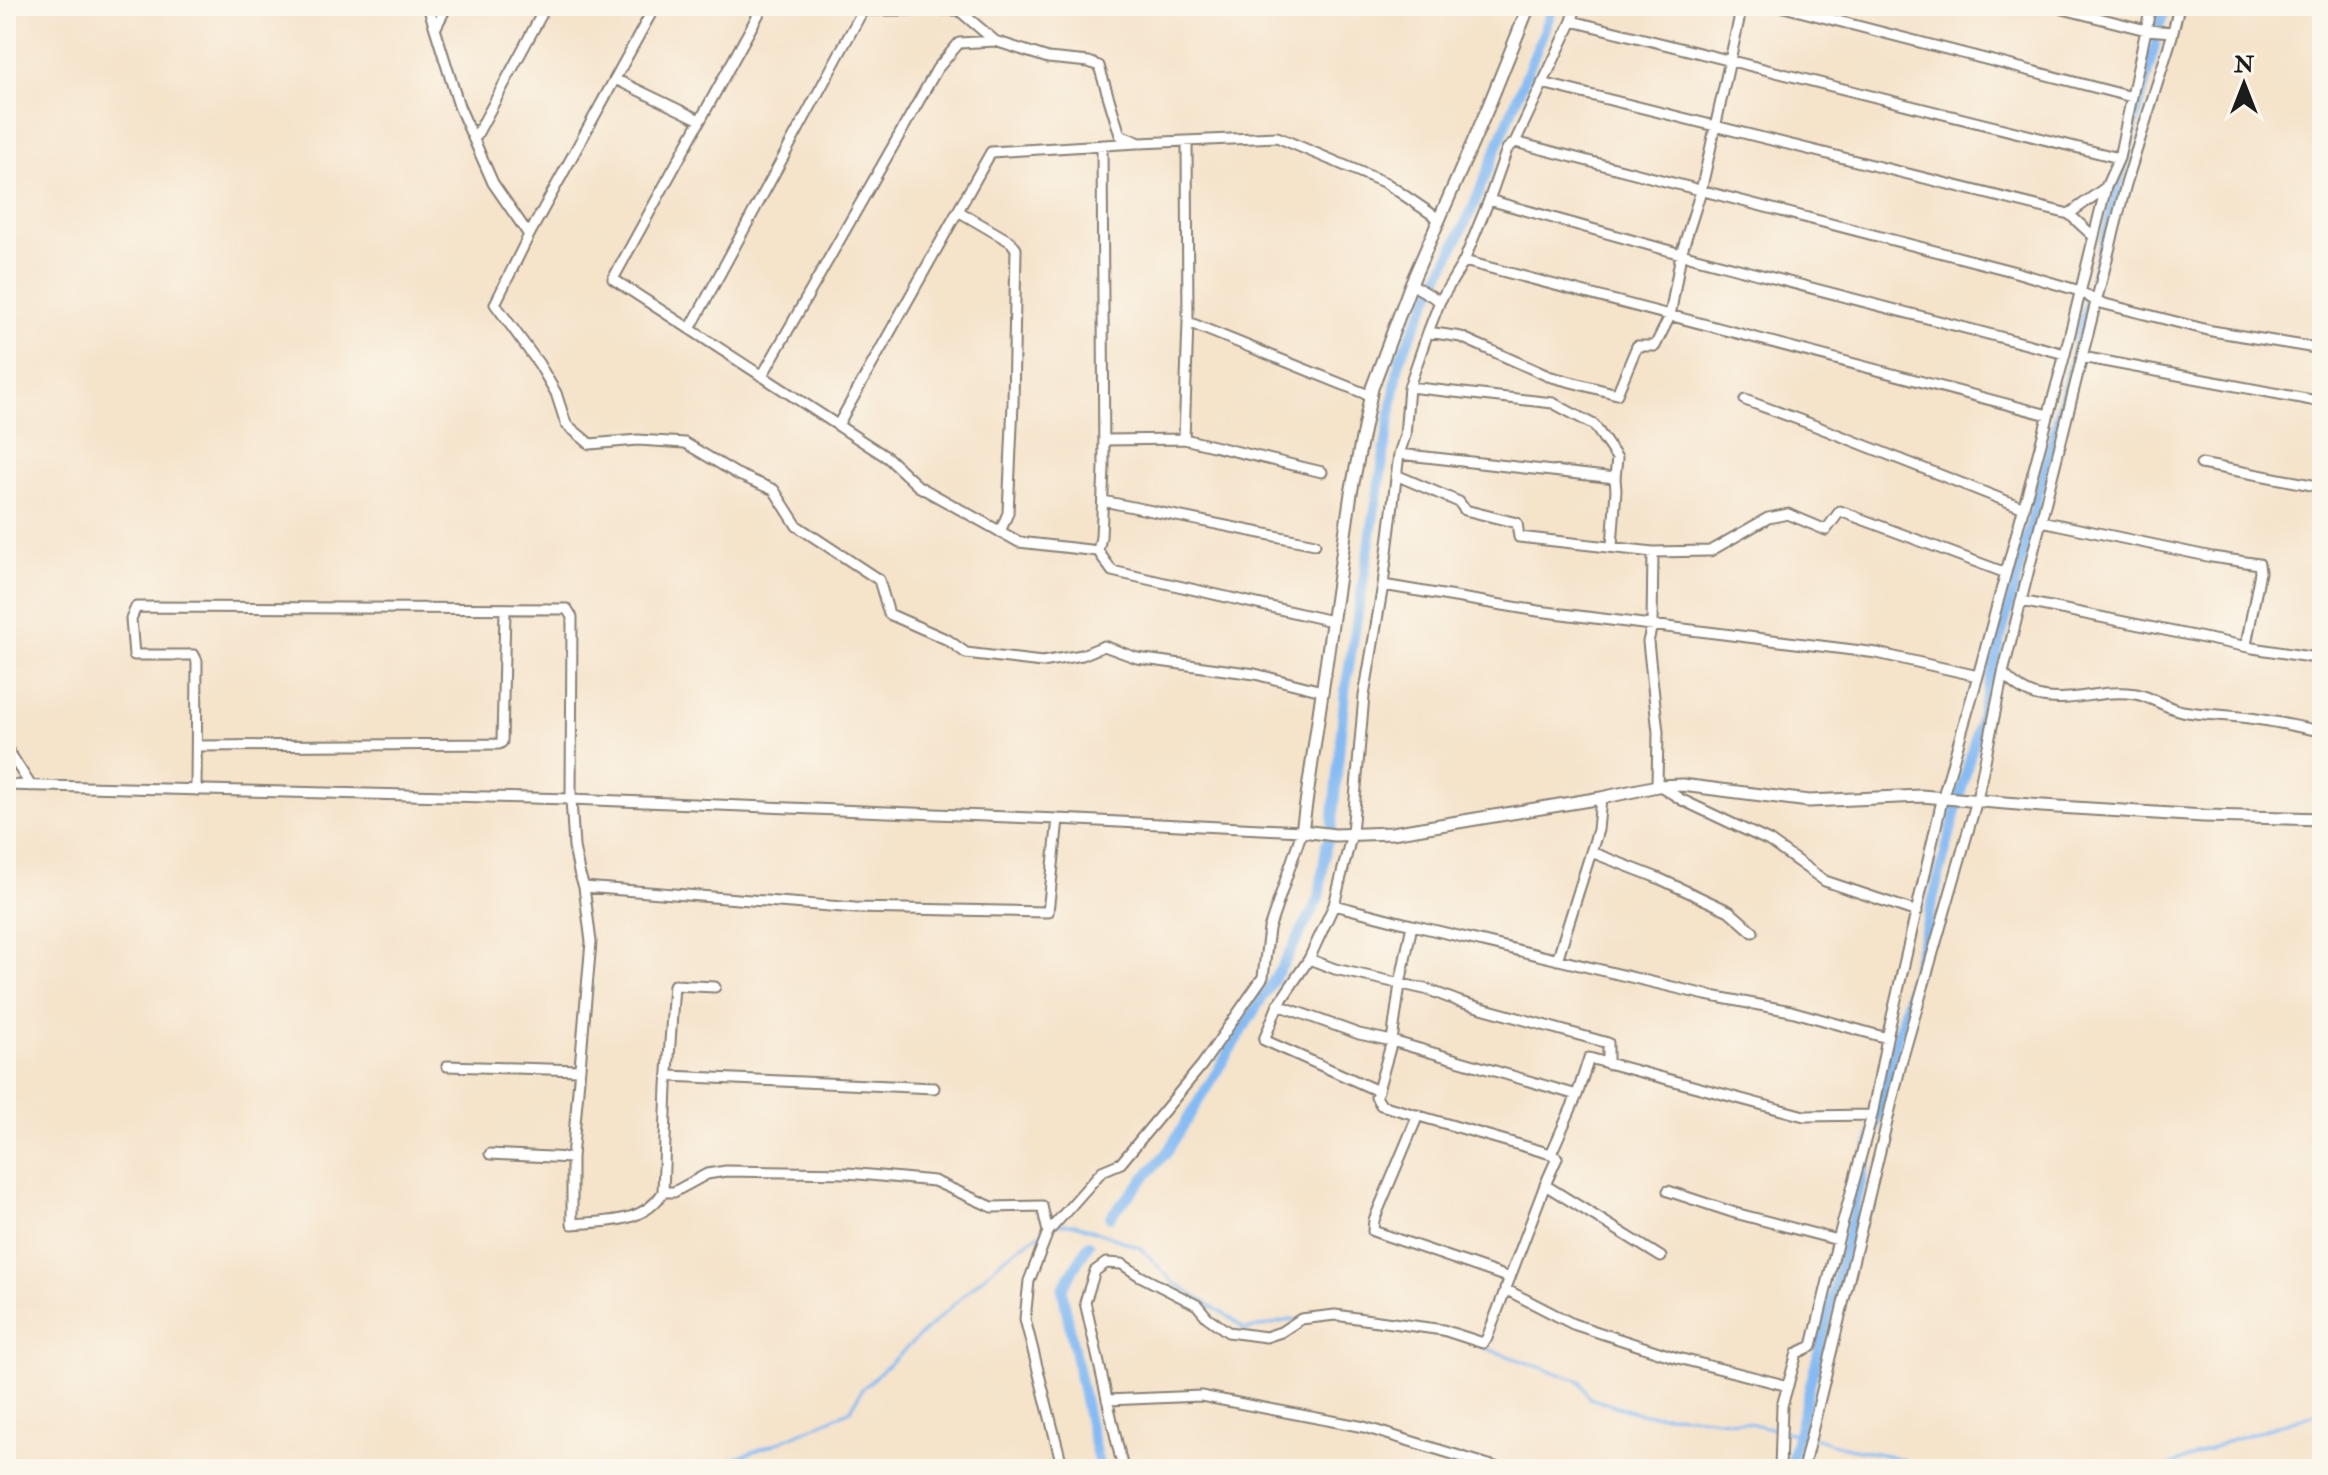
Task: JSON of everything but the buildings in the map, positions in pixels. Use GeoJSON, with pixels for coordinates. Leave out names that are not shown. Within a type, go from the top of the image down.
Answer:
{"type":"FeatureCollection","features":[{"type":"Feature","properties":{"kind":"street"},"geometry":{"type":"LineString","coordinates":[[428,6],[459,106],[493,183],[529,235]]}},
{"type":"Feature","properties":{"kind":"street"},"geometry":{"type":"LineString","coordinates":[[435,29],[447,6]]}},
{"type":"Feature","properties":{"kind":"street"},"geometry":{"type":"LineString","coordinates":[[474,140],[546,6]]}},
{"type":"Feature","properties":{"kind":"street"},"geometry":{"type":"LineString","coordinates":[[655,6],[529,235],[495,304],[556,393],[566,424],[590,444],[638,440],[685,443],[737,474],[774,490],[797,526],[879,580],[889,614],[948,640],[966,653],[1042,662],[1082,655],[1104,646],[1137,658],[1255,674],[1322,691]]}},
{"type":"Feature","properties":{"kind":"street"},"geometry":{"type":"LineString","coordinates":[[763,6],[613,279],[888,458],[918,486],[1000,532],[1019,542],[1098,551]]}},
{"type":"Feature","properties":{"kind":"street"},"geometry":{"type":"LineString","coordinates":[[1063,1469],[1025,1319],[1029,1281],[1048,1232],[1102,1171],[1121,1163],[1202,1065],[1263,977],[1269,929],[1308,832],[1332,621],[1351,493],[1371,396],[1411,284],[1529,6]]}},
{"type":"Feature","properties":{"kind":"street"},"geometry":{"type":"LineString","coordinates":[[1378,1091],[1264,1040],[1278,1005],[1309,959],[1334,905],[1352,833],[1364,696],[1383,585],[1399,454],[1405,436],[1409,387],[1440,301],[1464,261],[1507,149],[1515,142],[1572,21],[1576,6]]}},
{"type":"Feature","properties":{"kind":"street"},"geometry":{"type":"LineString","coordinates":[[1428,332],[1461,337],[1548,376],[1617,394],[1637,346],[1655,346],[1670,316],[1681,254],[1701,191],[1742,6]]}},
{"type":"Feature","properties":{"kind":"street"},"geometry":{"type":"LineString","coordinates":[[1780,6],[2132,97]]}},
{"type":"Feature","properties":{"kind":"street"},"geometry":{"type":"LineString","coordinates":[[2051,6],[2146,30],[2173,32]]}},
{"type":"Feature","properties":{"kind":"street"},"geometry":{"type":"LineString","coordinates":[[1780,1469],[1782,1406],[1797,1353],[1812,1346],[1872,1115],[1887,1038],[1946,797],[2065,354],[2106,187],[2119,158],[2151,6]]}},
{"type":"Feature","properties":{"kind":"street"},"geometry":{"type":"LineString","coordinates":[[1803,1469],[1902,1060],[1972,800],[2126,184],[2179,6]]}},
{"type":"Feature","properties":{"kind":"street"},"geometry":{"type":"LineString","coordinates":[[690,329],[863,10],[957,8],[995,41]]}},
{"type":"Feature","properties":{"kind":"street"},"geometry":{"type":"LineString","coordinates":[[1572,21],[2119,158]]}},
{"type":"Feature","properties":{"kind":"street"},"geometry":{"type":"LineString","coordinates":[[762,376],[937,69],[959,43],[995,41],[1048,58],[1089,62],[1099,66],[1120,135],[1140,143]]}},
{"type":"Feature","properties":{"kind":"street"},"geometry":{"type":"LineString","coordinates":[[615,79],[700,120]]}},
{"type":"Feature","properties":{"kind":"street"},"geometry":{"type":"LineString","coordinates":[[1542,83],[2069,214],[2093,236]]}},
{"type":"Feature","properties":{"kind":"street"},"geometry":{"type":"LineString","coordinates":[[838,425],[991,152],[1277,137],[1386,183],[1439,219]]}},
{"type":"Feature","properties":{"kind":"street"},"geometry":{"type":"LineString","coordinates":[[1184,439],[1188,322],[1187,141]]}},
{"type":"Feature","properties":{"kind":"street"},"geometry":{"type":"LineString","coordinates":[[1515,142],[2012,271],[2080,291],[2097,302],[2212,331],[2322,349]]}},
{"type":"Feature","properties":{"kind":"street"},"geometry":{"type":"LineString","coordinates":[[1102,145],[1104,440],[1098,551],[1112,571],[1332,621]]}},
{"type":"Feature","properties":{"kind":"street"},"geometry":{"type":"LineString","coordinates":[[2069,214],[2106,187]]}},
{"type":"Feature","properties":{"kind":"street"},"geometry":{"type":"LineString","coordinates":[[1489,200],[1681,254],[2065,354]]}},
{"type":"Feature","properties":{"kind":"street"},"geometry":{"type":"LineString","coordinates":[[958,211],[1011,242],[1016,249],[1008,513],[1000,532]]}},
{"type":"Feature","properties":{"kind":"street"},"geometry":{"type":"LineString","coordinates":[[1464,261],[2048,415]]}},
{"type":"Feature","properties":{"kind":"street"},"geometry":{"type":"LineString","coordinates":[[1411,284],[1440,301]]}},
{"type":"Feature","properties":{"kind":"street"},"geometry":{"type":"LineString","coordinates":[[1188,322],[1371,396]]}},
{"type":"Feature","properties":{"kind":"street"},"geometry":{"type":"LineString","coordinates":[[2082,357],[2322,402]]}},
{"type":"Feature","properties":{"kind":"street"},"geometry":{"type":"LineString","coordinates":[[1409,387],[1553,403],[1594,425],[1617,458],[1612,546]]}},
{"type":"Feature","properties":{"kind":"street"},"geometry":{"type":"LineString","coordinates":[[1745,400],[2024,508]]}},
{"type":"Feature","properties":{"kind":"street"},"geometry":{"type":"LineString","coordinates":[[1104,440],[1184,439],[1322,472]]}},
{"type":"Feature","properties":{"kind":"street"},"geometry":{"type":"LineString","coordinates":[[1399,454],[1615,478]]}},
{"type":"Feature","properties":{"kind":"street"},"geometry":{"type":"LineString","coordinates":[[2201,464],[2322,487]]}},
{"type":"Feature","properties":{"kind":"street"},"geometry":{"type":"LineString","coordinates":[[1396,475],[1459,502],[1465,510],[1517,523],[1519,537],[1653,552],[1710,551],[1768,518],[1788,514],[1826,530],[1840,511],[2006,573]]}},
{"type":"Feature","properties":{"kind":"street"},"geometry":{"type":"LineString","coordinates":[[1103,501],[1315,544]]}},
{"type":"Feature","properties":{"kind":"street"},"geometry":{"type":"LineString","coordinates":[[2041,521],[2259,564],[2246,645]]}},
{"type":"Feature","properties":{"kind":"street"},"geometry":{"type":"LineString","coordinates":[[1653,552],[1652,625],[1648,642],[1658,732],[1660,786]]}},
{"type":"Feature","properties":{"kind":"street"},"geometry":{"type":"LineString","coordinates":[[1383,585],[1538,611],[1877,653],[1978,676]]}},
{"type":"Feature","properties":{"kind":"street"},"geometry":{"type":"LineString","coordinates":[[2021,601],[2322,659]]}},
{"type":"Feature","properties":{"kind":"street"},"geometry":{"type":"LineString","coordinates":[[196,790],[197,661],[194,655],[134,655],[131,619],[136,607],[567,609],[572,617],[571,799],[574,847],[584,887],[591,942],[572,1158],[572,1224],[624,1220],[655,1205],[663,1192],[674,985],[715,987]]}},
{"type":"Feature","properties":{"kind":"street"},"geometry":{"type":"LineString","coordinates":[[197,746],[499,744],[502,742],[504,722],[505,610]]}},
{"type":"Feature","properties":{"kind":"street"},"geometry":{"type":"LineString","coordinates":[[2003,673],[2015,686],[2046,697],[2063,700],[2137,694],[2179,711],[2249,718],[2322,731]]}},
{"type":"Feature","properties":{"kind":"street"},"geometry":{"type":"LineString","coordinates":[[6,747],[31,786]]}},
{"type":"Feature","properties":{"kind":"street"},"geometry":{"type":"LineString","coordinates":[[6,785],[571,799],[1058,819],[1335,835],[1392,833],[1660,786],[1682,785],[1809,801],[1946,797],[2204,816],[2322,819]]}},
{"type":"Feature","properties":{"kind":"street"},"geometry":{"type":"LineString","coordinates":[[1660,786],[1694,807],[1769,841],[1825,881],[1917,912]]}},
{"type":"Feature","properties":{"kind":"street"},"geometry":{"type":"LineString","coordinates":[[1557,960],[1598,830],[1601,798]]}},
{"type":"Feature","properties":{"kind":"street"},"geometry":{"type":"LineString","coordinates":[[584,887],[855,908],[1048,912],[1058,819]]}},
{"type":"Feature","properties":{"kind":"street"},"geometry":{"type":"LineString","coordinates":[[1591,852],[1658,878],[1729,911],[1753,932]]}},
{"type":"Feature","properties":{"kind":"street"},"geometry":{"type":"LineString","coordinates":[[1334,905],[1706,995],[1791,1011],[1887,1038]]}},
{"type":"Feature","properties":{"kind":"street"},"geometry":{"type":"LineString","coordinates":[[1123,1469],[1085,1302],[1095,1271],[1106,1263],[1122,1264],[1197,1305],[1207,1317],[1228,1332],[1266,1337],[1281,1332],[1301,1319],[1335,1315],[1443,1330],[1483,1343],[1487,1338],[1557,1158],[1381,1105],[1376,1097],[1392,1041],[1412,925]]}},
{"type":"Feature","properties":{"kind":"street"},"geometry":{"type":"LineString","coordinates":[[1309,959],[1335,969],[1429,990],[1460,1002],[1608,1043],[1608,1064]]}},
{"type":"Feature","properties":{"kind":"street"},"geometry":{"type":"LineString","coordinates":[[1278,1005],[1359,1034],[1577,1095]]}},
{"type":"Feature","properties":{"kind":"street"},"geometry":{"type":"LineString","coordinates":[[1551,1154],[1577,1095],[1589,1058],[1804,1116],[1872,1115]]}},
{"type":"Feature","properties":{"kind":"street"},"geometry":{"type":"LineString","coordinates":[[447,1066],[579,1070]]}},
{"type":"Feature","properties":{"kind":"street"},"geometry":{"type":"LineString","coordinates":[[669,1076],[934,1088]]}},
{"type":"Feature","properties":{"kind":"street"},"geometry":{"type":"LineString","coordinates":[[1418,1115],[1374,1220],[1373,1231],[1510,1278]]}},
{"type":"Feature","properties":{"kind":"street"},"geometry":{"type":"LineString","coordinates":[[490,1154],[572,1158]]}},
{"type":"Feature","properties":{"kind":"street"},"geometry":{"type":"LineString","coordinates":[[663,1192],[674,1192],[707,1174],[726,1171],[848,1173],[934,1181],[992,1207],[1042,1206],[1048,1232]]}},
{"type":"Feature","properties":{"kind":"street"},"geometry":{"type":"LineString","coordinates":[[1545,1185],[1661,1257]]}},
{"type":"Feature","properties":{"kind":"street"},"geometry":{"type":"LineString","coordinates":[[1668,1191],[1735,1213],[1838,1240]]}},
{"type":"Feature","properties":{"kind":"street"},"geometry":{"type":"LineString","coordinates":[[1505,1289],[1573,1324],[1674,1357],[1788,1386]]}},
{"type":"Feature","properties":{"kind":"street"},"geometry":{"type":"LineString","coordinates":[[1107,1400],[1201,1396],[1364,1427],[1502,1469]]}},
{"type":"Feature","properties":{"kind":"waterway"},"geometry":{"type":"LineString","coordinates":[[1110,1217],[1167,1152],[1287,958],[1319,898],[1332,827],[1345,691],[1400,358],[1473,207],[1554,6]]}},
{"type":"Feature","properties":{"kind":"waterway"},"geometry":{"type":"LineString","coordinates":[[1789,1469],[1900,1027],[2165,6]]}},
{"type":"Feature","properties":{"kind":"waterway"},"geometry":{"type":"LineString","coordinates":[[1060,1224],[1075,1224],[1141,1248],[1174,1283],[1245,1330],[1294,1319]]}},
{"type":"Feature","properties":{"kind":"waterway"},"geometry":{"type":"LineString","coordinates":[[706,1469],[777,1443],[851,1410],[862,1389],[1004,1258],[1046,1230]]}},
{"type":"Feature","properties":{"kind":"waterway"},"geometry":{"type":"LineString","coordinates":[[1089,1244],[1062,1289],[1100,1469]]}},
{"type":"Feature","properties":{"kind":"waterway"},"geometry":{"type":"LineString","coordinates":[[1479,1346],[1580,1381],[1589,1398],[1641,1414],[1745,1422],[1807,1436]]}},
{"type":"Feature","properties":{"kind":"waterway"},"geometry":{"type":"LineString","coordinates":[[2163,1469],[2230,1440],[2322,1412]]}},
{"type":"Feature","properties":{"kind":"waterway"},"geometry":{"type":"LineString","coordinates":[[1814,1437],[1896,1458],[1921,1469]]}}]}
